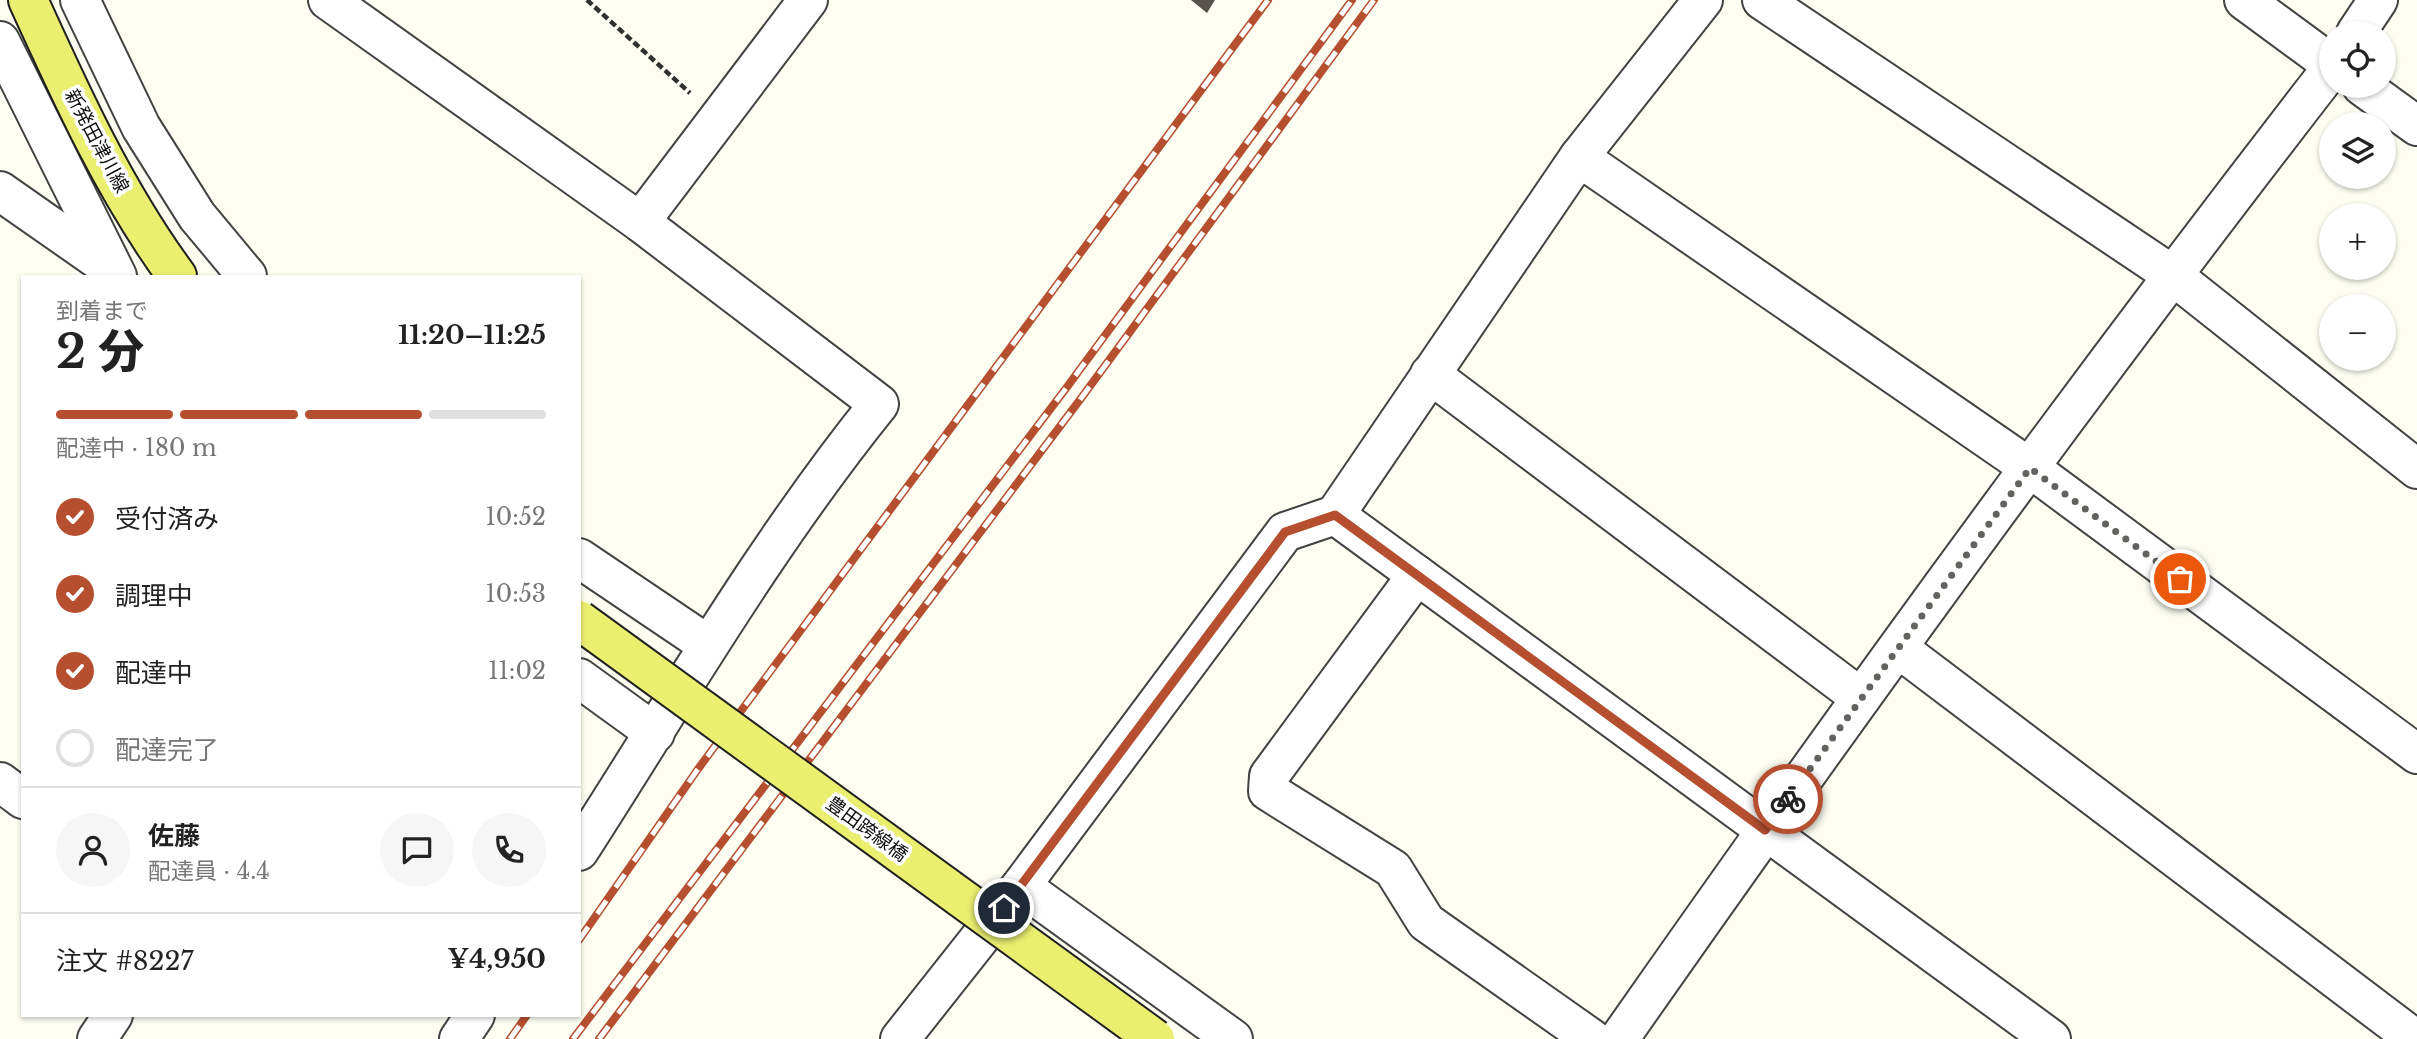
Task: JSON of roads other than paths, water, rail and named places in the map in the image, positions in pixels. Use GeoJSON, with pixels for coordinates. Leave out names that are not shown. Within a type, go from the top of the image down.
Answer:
{"type":"FeatureCollection","features":[{"type":"Feature","properties":{"kind":"main road","name":"新発田津川線"},"geometry":{"type":"LineString","coordinates":[[28,0],[81,116],[155,246],[176,275]]}},
{"type":"Feature","properties":{"kind":"main road","name":"豊田跨線橋"},"geometry":{"type":"LineString","coordinates":[[581,621],[1155,1039]]}},
{"type":"Feature","properties":{"kind":"street"},"geometry":{"type":"LineString","coordinates":[[80,0],[141,127],[197,216],[246,275]]}},
{"type":"Feature","properties":{"kind":"street"},"geometry":{"type":"LineString","coordinates":[[328,0],[640,222],[879,404],[825,471],[708,645],[581,848]]}},
{"type":"Feature","properties":{"kind":"street"},"geometry":{"type":"LineString","coordinates":[[640,222],[808,0]]}},
{"type":"Feature","properties":{"kind":"street"},"geometry":{"type":"LineString","coordinates":[[900,1039],[1021,886],[1285,532],[1335,515],[1579,157],[1703,0]]}},
{"type":"Feature","properties":{"kind":"street"},"geometry":{"type":"LineString","coordinates":[[1762,0],[2171,274],[2417,469]]}},
{"type":"Feature","properties":{"kind":"street"},"geometry":{"type":"LineString","coordinates":[[2244,0],[2319,55]]}},
{"type":"Feature","properties":{"kind":"street"},"geometry":{"type":"LineString","coordinates":[[2364,21],[2378,0]]}},
{"type":"Feature","properties":{"kind":"street"},"geometry":{"type":"LineString","coordinates":[[0,41],[114,273]]}},
{"type":"Feature","properties":{"kind":"street"},"geometry":{"type":"LineString","coordinates":[[1619,1039],[1765,830],[2171,274],[2319,84]]}},
{"type":"Feature","properties":{"kind":"street"},"geometry":{"type":"LineString","coordinates":[[2378,98],[2417,126]]}},
{"type":"Feature","properties":{"kind":"street"},"geometry":{"type":"LineString","coordinates":[[1579,157],[2030,468],[2417,754]]}},
{"type":"Feature","properties":{"kind":"street"},"geometry":{"type":"LineString","coordinates":[[0,191],[114,273]]}},
{"type":"Feature","properties":{"kind":"street"},"geometry":{"type":"LineString","coordinates":[[1430,374],[1861,698]]}},
{"type":"Feature","properties":{"kind":"street"},"geometry":{"type":"LineString","coordinates":[[1335,515],[2047,1038]]}},
{"type":"Feature","properties":{"kind":"street"},"geometry":{"type":"LineString","coordinates":[[581,559],[708,645]]}},
{"type":"Feature","properties":{"kind":"street"},"geometry":{"type":"LineString","coordinates":[[1417,575],[1269,776],[1268,792],[1393,869],[1426,922],[1592,1039]]}},
{"type":"Feature","properties":{"kind":"street"},"geometry":{"type":"LineString","coordinates":[[1898,648],[2415,1039]]}},
{"type":"Feature","properties":{"kind":"street"},"geometry":{"type":"LineString","coordinates":[[581,679],[654,733]]}},
{"type":"Feature","properties":{"kind":"street"},"geometry":{"type":"LineString","coordinates":[[0,782],[21,798]]}},
{"type":"Feature","properties":{"kind":"street"},"geometry":{"type":"LineString","coordinates":[[1021,886],[1233,1039]]}},
{"type":"Feature","properties":{"kind":"street"},"geometry":{"type":"LineString","coordinates":[[97,1039],[112,1017]]}},
{"type":"Feature","properties":{"kind":"street"},"geometry":{"type":"LineString","coordinates":[[459,1039],[474,1017]]}},
{"type":"Feature","properties":{"kind":"railway"},"geometry":{"type":"LineString","coordinates":[[581,937],[698,769],[1268,0]]}},
{"type":"Feature","properties":{"kind":"railway"},"geometry":{"type":"LineString","coordinates":[[573,1039],[1067,387],[1352,0]]}},
{"type":"Feature","properties":{"kind":"railway"},"geometry":{"type":"LineString","coordinates":[[599,1039],[1082,397],[1374,0]]}},
{"type":"Feature","properties":{"kind":"railway"},"geometry":{"type":"LineString","coordinates":[[510,1039],[526,1017]]}}]}
